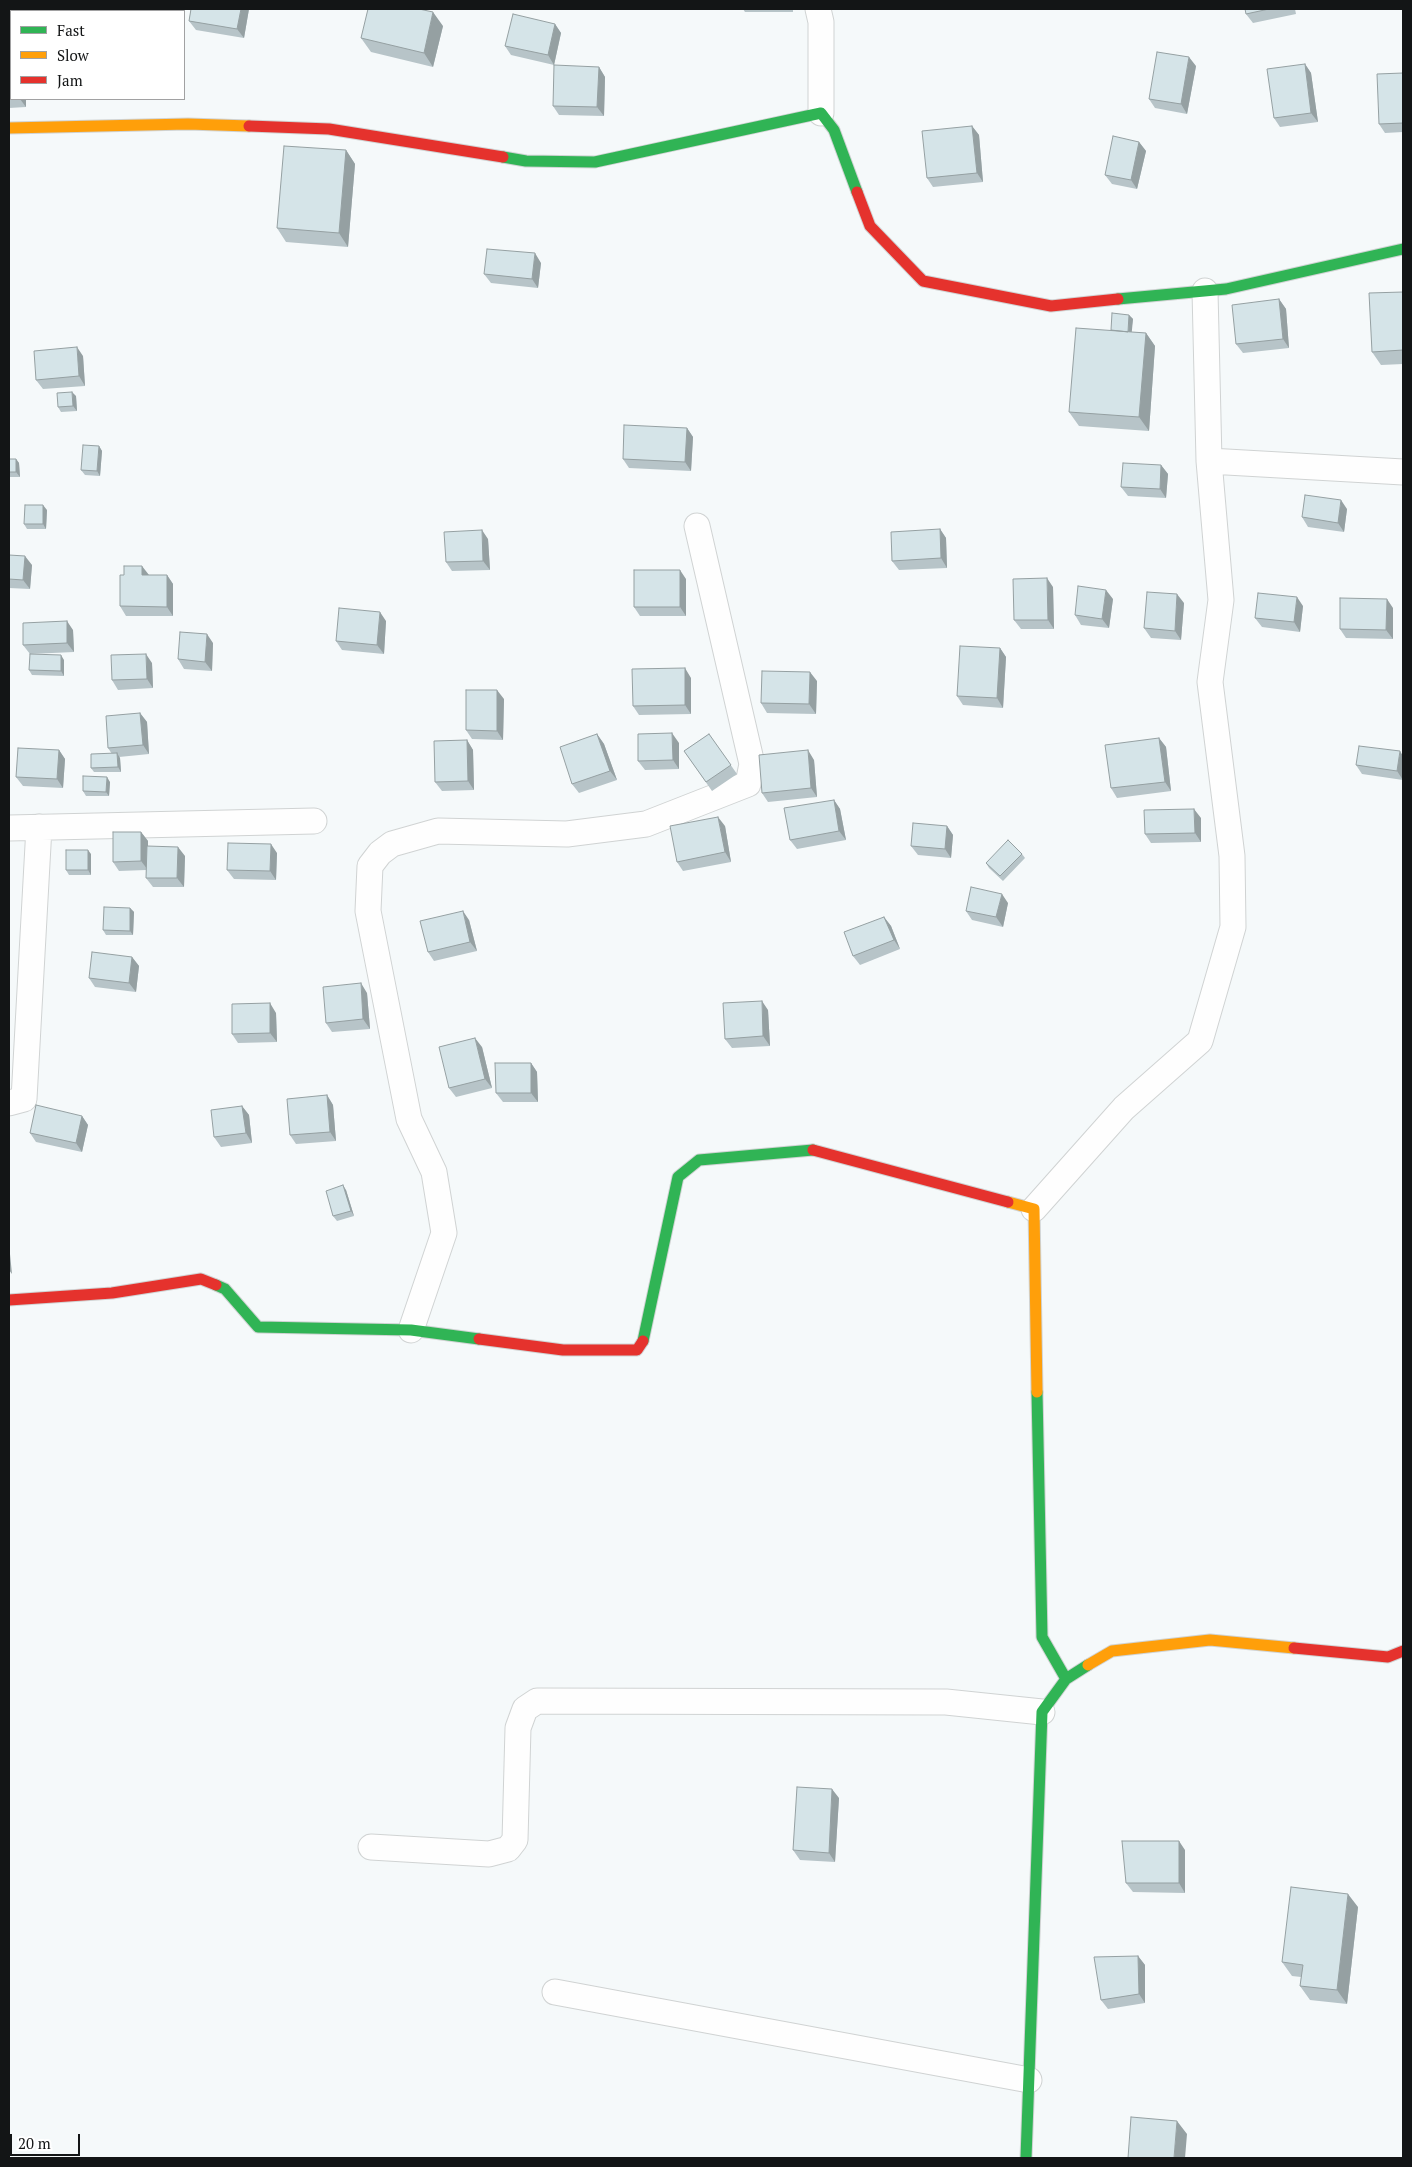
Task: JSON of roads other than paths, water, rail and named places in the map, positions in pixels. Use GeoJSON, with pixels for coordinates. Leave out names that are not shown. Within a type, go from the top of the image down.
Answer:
{"type":"FeatureCollection","features":[{"type":"Feature","properties":{"kind":"street"},"geometry":{"type":"LineString","coordinates":[[818,9],[821,22],[821,113],[834,130],[870,226],[923,281],[1051,306],[1226,289],[1403,249]]}},
{"type":"Feature","properties":{"kind":"street"},"geometry":{"type":"LineString","coordinates":[[9,128],[188,124],[329,129],[526,161],[595,162],[821,113]]}},
{"type":"Feature","properties":{"kind":"street"},"geometry":{"type":"LineString","coordinates":[[1066,1679],[1042,1638],[1034,1209],[1124,1108],[1200,1041],[1233,927],[1232,856],[1210,682],[1221,600],[1209,461],[1204,291]]}},
{"type":"Feature","properties":{"kind":"street"},"geometry":{"type":"LineString","coordinates":[[1209,461],[1403,472]]}},
{"type":"Feature","properties":{"kind":"street"},"geometry":{"type":"LineString","coordinates":[[411,1330],[444,1232],[434,1172],[409,1118],[368,911],[370,866],[380,853],[392,844],[438,831],[567,834],[646,824],[748,784],[752,764],[697,526]]}},
{"type":"Feature","properties":{"kind":"street"},"geometry":{"type":"LineString","coordinates":[[9,828],[314,821]]}},
{"type":"Feature","properties":{"kind":"street"},"geometry":{"type":"LineString","coordinates":[[9,1103],[24,1099],[39,827]]}},
{"type":"Feature","properties":{"kind":"street"},"geometry":{"type":"LineString","coordinates":[[9,1300],[112,1293],[201,1279],[225,1289],[258,1327],[411,1330],[563,1350],[637,1350],[645,1338],[678,1177],[699,1160],[815,1150],[1034,1209]]}},
{"type":"Feature","properties":{"kind":"street"},"geometry":{"type":"LineString","coordinates":[[1026,2158],[1042,1712],[1066,1679],[1112,1650],[1210,1640],[1388,1657],[1403,1651]]}},
{"type":"Feature","properties":{"kind":"street"},"geometry":{"type":"LineString","coordinates":[[371,1847],[489,1854],[508,1849],[515,1840],[518,1728],[525,1709],[538,1701],[946,1702],[1042,1712]]}},
{"type":"Feature","properties":{"kind":"street"},"geometry":{"type":"LineString","coordinates":[[555,1992],[1029,2080]]}}]}
